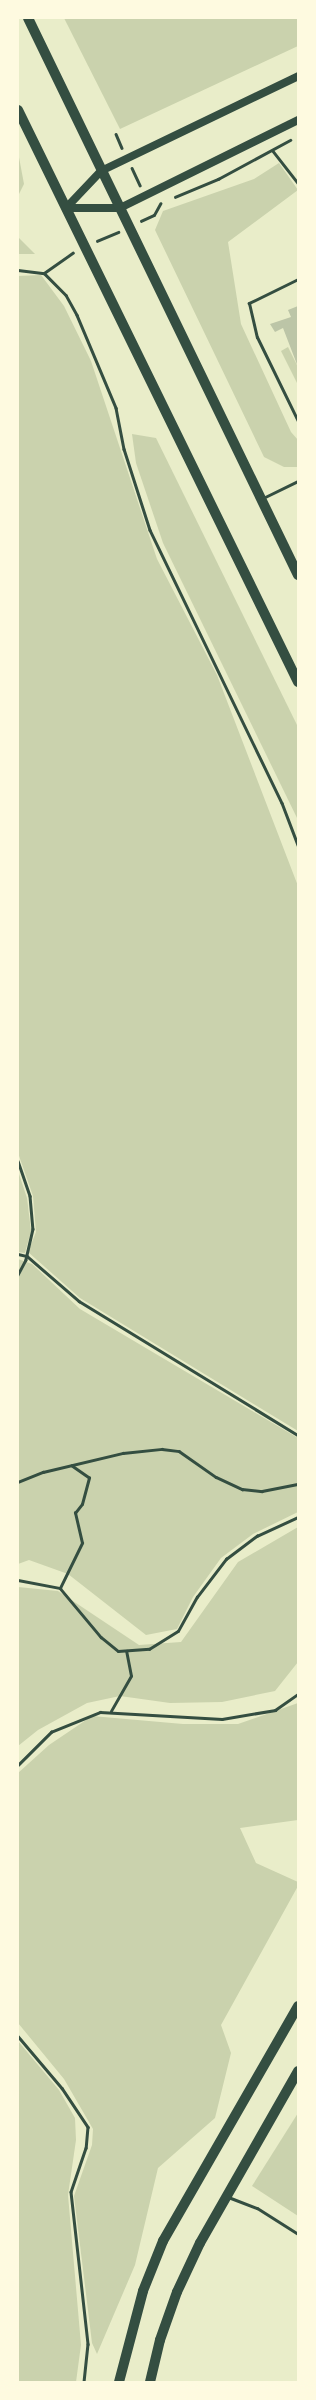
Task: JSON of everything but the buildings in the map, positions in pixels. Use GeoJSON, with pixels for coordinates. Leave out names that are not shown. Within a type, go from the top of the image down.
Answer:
{"type":"FeatureCollection","features":[{"type":"Feature","properties":{"kind":"main road"},"geometry":{"type":"LineString","coordinates":[[28,18],[298,575]]}},
{"type":"Feature","properties":{"kind":"main road"},"geometry":{"type":"LineString","coordinates":[[66,208],[101,171],[298,76]]}},
{"type":"Feature","properties":{"kind":"main road"},"geometry":{"type":"LineString","coordinates":[[18,110],[298,682]]}},
{"type":"Feature","properties":{"kind":"main road"},"geometry":{"type":"LineString","coordinates":[[66,208],[120,208],[298,120]]}},
{"type":"Feature","properties":{"kind":"main road"},"geometry":{"type":"LineString","coordinates":[[119,2382],[143,2291],[163,2241],[298,2006]]}},
{"type":"Feature","properties":{"kind":"main road"},"geometry":{"type":"LineString","coordinates":[[150,2382],[160,2340],[177,2292],[225,2196],[298,2070]]}},
{"type":"Feature","properties":{"kind":"lane"},"geometry":{"type":"LineString","coordinates":[[298,279],[250,303],[257,337],[298,422]]}},
{"type":"Feature","properties":{"kind":"lane"},"geometry":{"type":"LineString","coordinates":[[261,499],[298,481]]}},
{"type":"Feature","properties":{"kind":"lane"},"geometry":{"type":"LineString","coordinates":[[225,2196],[257,2208],[298,2234]]}},
{"type":"Feature","properties":{"kind":"path"},"geometry":{"type":"LineString","coordinates":[[116,134],[154,215]]}},
{"type":"Feature","properties":{"kind":"path"},"geometry":{"type":"LineString","coordinates":[[172,198],[218,179],[292,139]]}},
{"type":"Feature","properties":{"kind":"path"},"geometry":{"type":"LineString","coordinates":[[273,150],[298,183]]}},
{"type":"Feature","properties":{"kind":"path"},"geometry":{"type":"LineString","coordinates":[[44,273],[85,247],[154,215],[165,200]]}},
{"type":"Feature","properties":{"kind":"path"},"geometry":{"type":"LineString","coordinates":[[18,270],[44,273],[66,295],[77,315],[116,408],[128,461],[150,530],[282,803],[298,846]]}},
{"type":"Feature","properties":{"kind":"path"},"geometry":{"type":"LineString","coordinates":[[18,1161],[30,1196],[33,1229],[27,1256],[18,1275]]}},
{"type":"Feature","properties":{"kind":"path"},"geometry":{"type":"LineString","coordinates":[[18,1254],[27,1256],[79,1301],[298,1435]]}},
{"type":"Feature","properties":{"kind":"path"},"geometry":{"type":"LineString","coordinates":[[18,1482],[71,1466],[162,1448],[179,1451],[216,1477],[242,1489],[262,1491],[298,1484]]}},
{"type":"Feature","properties":{"kind":"path"},"geometry":{"type":"LineString","coordinates":[[60,1588],[82,1543],[74,1513],[82,1504],[89,1478],[71,1466]]}},
{"type":"Feature","properties":{"kind":"path"},"geometry":{"type":"LineString","coordinates":[[18,1580],[60,1588],[101,1637],[118,1651],[149,1649],[163,1643],[178,1631],[197,1597],[226,1559],[257,1536],[298,1517]]}},
{"type":"Feature","properties":{"kind":"path"},"geometry":{"type":"LineString","coordinates":[[112,1711],[131,1676],[126,1651]]}},
{"type":"Feature","properties":{"kind":"path"},"geometry":{"type":"LineString","coordinates":[[18,1764],[51,1732],[85,1717],[112,1711],[222,1719],[275,1710],[298,1694]]}},
{"type":"Feature","properties":{"kind":"path"},"geometry":{"type":"LineString","coordinates":[[18,2036],[62,2088],[88,2127],[86,2148],[71,2192],[88,2344],[84,2382]]}},
{"type":"Feature","properties":{"kind":"green space"},"geometry":{"type":"Polygon","coordinates":[[[64,18],[298,18],[298,46],[120,129],[64,18]]]}},
{"type":"Feature","properties":{"kind":"green space"},"geometry":{"type":"Polygon","coordinates":[[[18,152],[24,184],[18,196],[18,152]]]}},
{"type":"Feature","properties":{"kind":"green space"},"geometry":{"type":"Polygon","coordinates":[[[279,163],[298,190],[228,242],[241,324],[291,432],[298,440],[298,467],[284,467],[264,457],[155,230],[163,211],[254,179],[279,163]]]}},
{"type":"Feature","properties":{"kind":"green space"},"geometry":{"type":"Polygon","coordinates":[[[18,237],[35,254],[18,254],[18,237]]]}},
{"type":"Feature","properties":{"kind":"green space"},"geometry":{"type":"Polygon","coordinates":[[[41,275],[64,306],[91,361],[157,559],[217,675],[298,886],[298,1431],[80,1298],[28,1252],[36,1232],[33,1196],[18,1153],[18,276],[41,275]]]}},
{"type":"Feature","properties":{"kind":"green space"},"geometry":{"type":"Polygon","coordinates":[[[288,347],[298,367],[298,385],[281,351],[288,347]]]}},
{"type":"Feature","properties":{"kind":"green space"},"geometry":{"type":"Polygon","coordinates":[[[132,434],[156,438],[298,727],[298,820],[163,543],[136,463],[132,434]]]}},
{"type":"Feature","properties":{"kind":"green space"},"geometry":{"type":"Polygon","coordinates":[[[18,1171],[27,1198],[31,1231],[25,1253],[18,1252],[18,1171]]]}},
{"type":"Feature","properties":{"kind":"green space"},"geometry":{"type":"Polygon","coordinates":[[[18,1259],[32,1264],[80,1309],[298,1438],[298,1512],[253,1534],[221,1558],[193,1597],[177,1629],[146,1635],[68,1574],[29,1560],[18,1564],[18,1259]]]}},
{"type":"Feature","properties":{"kind":"green space"},"geometry":{"type":"Polygon","coordinates":[[[298,1527],[298,1662],[275,1691],[222,1702],[170,1703],[120,1696],[87,1703],[38,1730],[18,1746],[18,1587],[58,1591],[139,1645],[181,1642],[238,1562],[298,1527]]]}},
{"type":"Feature","properties":{"kind":"green space"},"geometry":{"type":"Polygon","coordinates":[[[298,1703],[298,1820],[240,1828],[256,1863],[298,1882],[298,1886],[221,2025],[231,2053],[215,2118],[158,2168],[135,2265],[97,2354],[92,2343],[74,2196],[92,2145],[93,2129],[64,2079],[18,2023],[18,1773],[49,1745],[92,1716],[183,1724],[238,1724],[298,1703]]]}},
{"type":"Feature","properties":{"kind":"green space"},"geometry":{"type":"Polygon","coordinates":[[[18,2041],[59,2090],[75,2118],[76,2140],[68,2195],[81,2345],[76,2382],[18,2382],[18,2041]]]}},
{"type":"Feature","properties":{"kind":"green space"},"geometry":{"type":"Polygon","coordinates":[[[298,2113],[298,2216],[252,2186],[298,2113]]]}}]}
